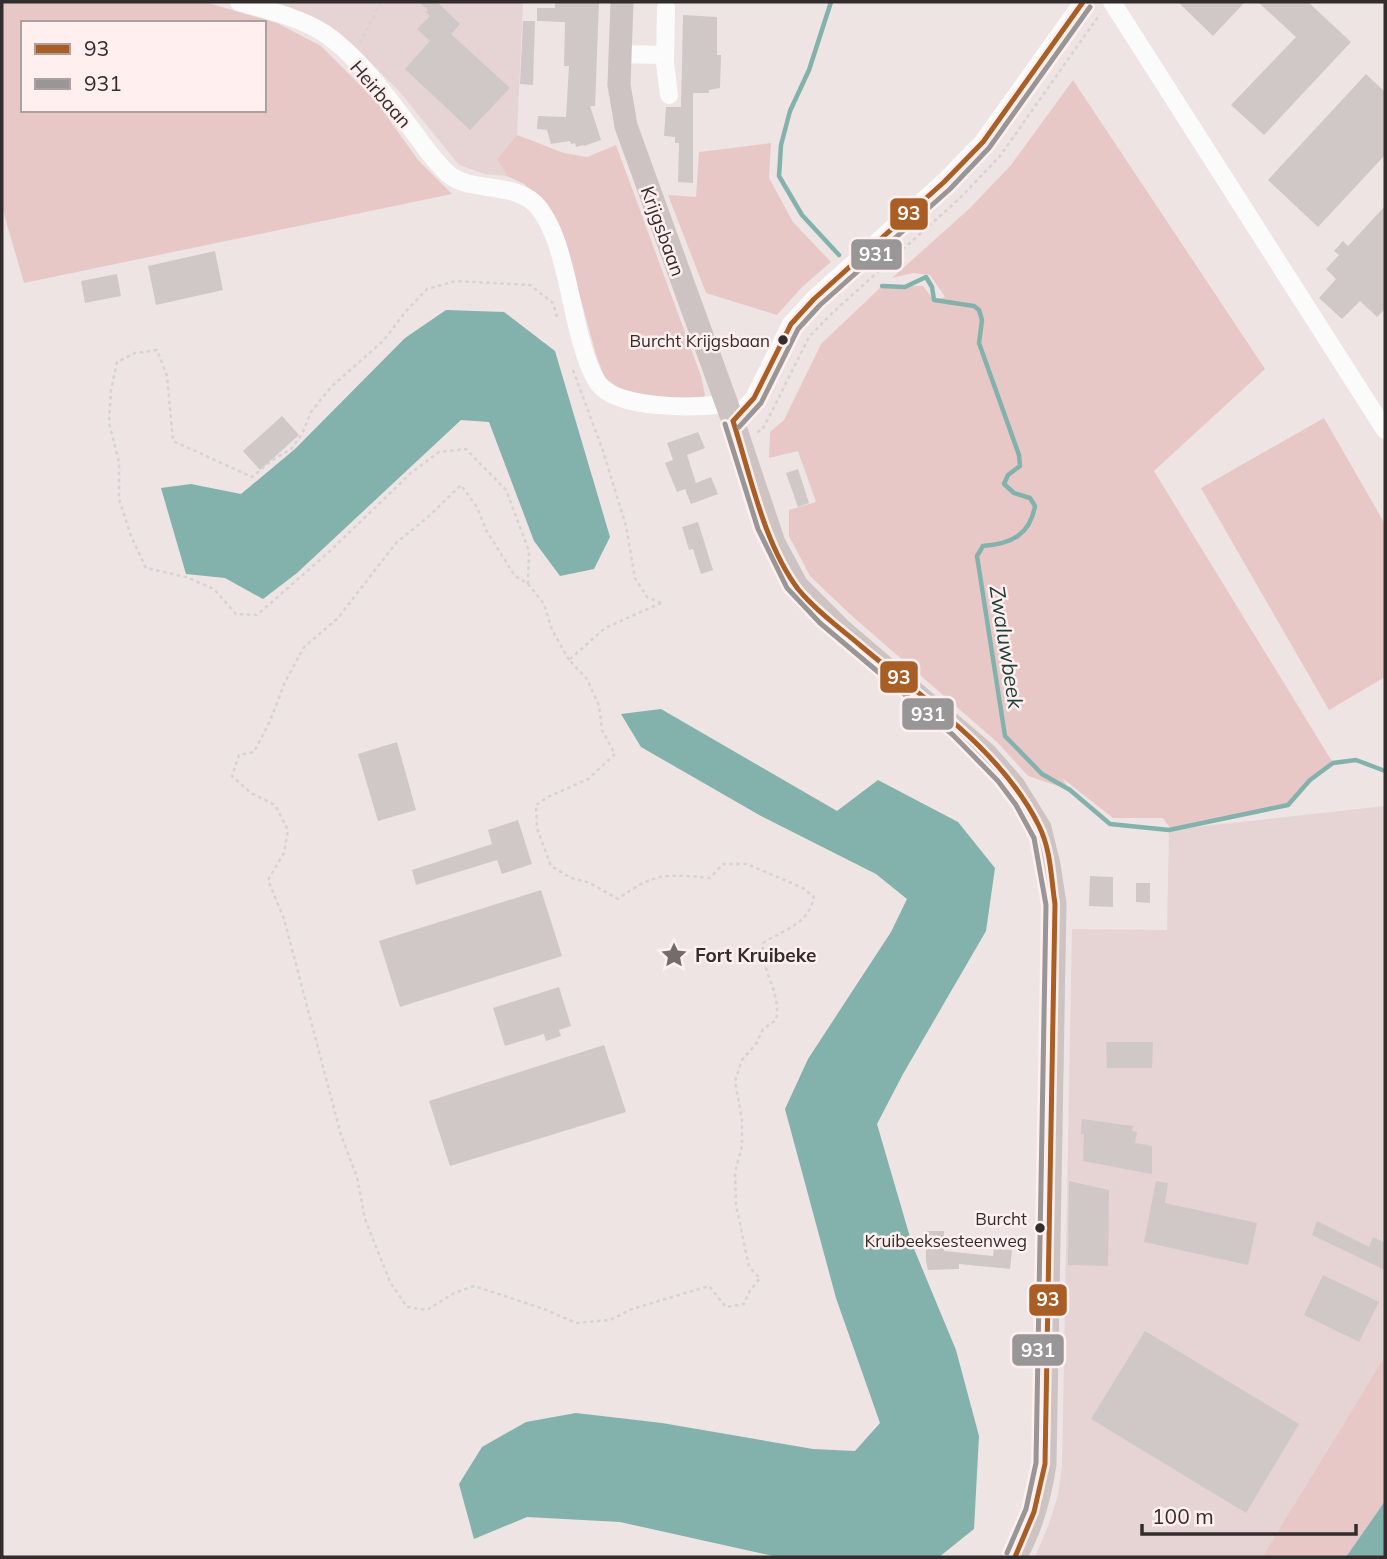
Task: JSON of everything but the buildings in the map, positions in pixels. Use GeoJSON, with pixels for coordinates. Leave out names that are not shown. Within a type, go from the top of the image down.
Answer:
{"type":"FeatureCollection","features":[{"type":"Feature","properties":{"kind":"main road","name":"Krijgsbaan"},"geometry":{"type":"LineString","coordinates":[[622,2],[620,85],[626,126],[774,543],[797,586],[840,629],[986,754],[1014,786],[1040,828],[1055,904],[1045,1464],[1041,1492],[1033,1518],[1015,1557]]}},
{"type":"Feature","properties":{"kind":"street","name":"Heirbaan"},"geometry":{"type":"LineString","coordinates":[[239,2],[289,16],[324,33],[389,99],[452,177],[515,191],[538,206],[557,240],[587,357],[599,385],[620,398],[694,408],[732,422]]}},
{"type":"Feature","properties":{"kind":"street"},"geometry":{"type":"LineString","coordinates":[[732,422],[754,398],[791,324],[814,299],[944,182],[983,142],[1083,2]]}},
{"type":"Feature","properties":{"kind":"street"},"geometry":{"type":"LineString","coordinates":[[1107,6],[1385,430]]}},
{"type":"Feature","properties":{"kind":"street"},"geometry":{"type":"LineString","coordinates":[[666,8],[665,55],[669,95]]}},
{"type":"Feature","properties":{"kind":"street"},"geometry":{"type":"LineString","coordinates":[[621,54],[665,55]]}},
{"type":"Feature","properties":{"kind":"path"},"geometry":{"type":"LineString","coordinates":[[351,58],[381,2]]}},
{"type":"Feature","properties":{"kind":"path"},"geometry":{"type":"LineString","coordinates":[[732,422],[762,430],[809,337],[960,198],[1000,156],[1107,6]]}},
{"type":"Feature","properties":{"kind":"path"},"geometry":{"type":"LineString","coordinates":[[528,584],[529,551],[506,490],[466,449],[439,452],[411,473],[320,560],[257,615],[236,614],[214,589],[186,577],[146,568],[131,536],[119,499],[119,462],[109,423],[111,390],[117,362],[135,353],[157,350],[167,376],[173,441],[252,477],[291,449],[302,434],[311,412],[331,387],[383,341],[427,289],[456,281],[530,285],[553,303],[561,327]]}},
{"type":"Feature","properties":{"kind":"path"},"geometry":{"type":"LineString","coordinates":[[569,660],[605,628],[661,603],[647,597],[635,578],[626,526],[572,365]]}},
{"type":"Feature","properties":{"kind":"path"},"geometry":{"type":"LineString","coordinates":[[461,485],[477,507],[486,530],[515,576],[528,584],[544,604],[552,630],[569,660],[587,679],[599,706],[602,730],[615,754],[588,779],[536,805],[537,828],[551,866],[618,899],[652,877],[666,875],[710,878],[723,863],[747,864],[803,888],[814,897],[811,911],[797,925],[763,943],[762,957],[779,1007],[776,1020],[763,1029],[756,1044],[742,1060],[735,1081],[742,1120],[742,1146],[735,1172],[736,1205],[749,1267],[761,1278],[749,1292],[744,1304],[726,1307],[709,1286],[632,1309],[610,1320],[576,1323],[544,1309],[474,1286],[454,1293],[427,1310],[407,1307],[390,1282],[365,1219],[357,1177],[341,1135],[284,919],[268,880],[284,853],[288,830],[275,805],[251,793],[232,776],[239,755],[254,752],[304,646],[338,618],[396,543],[461,485]]}},
{"type":"Feature","properties":{"kind":"shaded area"},"geometry":{"type":"Polygon","coordinates":[[[2,2],[205,2],[277,23],[321,46],[376,101],[418,160],[452,194],[24,283],[2,207],[2,2]]]}},
{"type":"Feature","properties":{"kind":"shaded area"},"geometry":{"type":"Polygon","coordinates":[[[258,2],[523,2],[517,135],[497,159],[507,176],[485,174],[459,165],[399,91],[353,45],[313,19],[258,2]]]}},
{"type":"Feature","properties":{"kind":"shaded area"},"geometry":{"type":"Polygon","coordinates":[[[1073,80],[1265,369],[1154,471],[1333,763],[1310,780],[1288,805],[1171,829],[1163,818],[1113,818],[1062,778],[1070,790],[1028,776],[997,742],[810,576],[789,536],[789,510],[816,502],[798,451],[769,458],[770,432],[784,420],[821,344],[882,286],[923,286],[934,300],[945,297],[930,275],[913,273],[892,278],[970,208],[1011,165],[1073,80]]]}},
{"type":"Feature","properties":{"kind":"shaded area"},"geometry":{"type":"Polygon","coordinates":[[[517,135],[564,153],[587,157],[616,145],[701,376],[705,395],[701,400],[693,402],[638,393],[618,388],[605,378],[563,235],[542,200],[524,184],[507,176],[497,159],[517,135]]]}},
{"type":"Feature","properties":{"kind":"shaded area"},"geometry":{"type":"Polygon","coordinates":[[[771,143],[769,178],[793,222],[831,262],[802,287],[777,315],[706,293],[668,195],[696,197],[699,152],[771,143]]]}},
{"type":"Feature","properties":{"kind":"shaded area"},"geometry":{"type":"Polygon","coordinates":[[[1324,418],[1385,524],[1385,677],[1329,710],[1201,488],[1324,418]]]}},
{"type":"Feature","properties":{"kind":"shaded area"},"geometry":{"type":"Polygon","coordinates":[[[1385,806],[1385,1356],[1262,1557],[1035,1557],[1058,1495],[1062,1465],[1072,929],[1167,930],[1169,830],[1385,806]]]}},
{"type":"Feature","properties":{"kind":"shaded area"},"geometry":{"type":"Polygon","coordinates":[[[1385,1356],[1385,1501],[1346,1557],[1262,1557],[1385,1356]]]}},
{"type":"Feature","properties":{"kind":"water"},"geometry":{"type":"Polygon","coordinates":[[[446,310],[504,312],[555,351],[610,537],[594,569],[560,576],[534,541],[489,422],[461,420],[297,573],[263,599],[225,578],[186,574],[161,488],[191,484],[241,494],[295,449],[405,338],[446,310]]]}},
{"type":"Feature","properties":{"kind":"water"},"geometry":{"type":"Polygon","coordinates":[[[661,709],[837,811],[878,780],[958,822],[995,868],[986,931],[877,1124],[912,1244],[956,1350],[979,1436],[974,1529],[939,1557],[778,1557],[620,1522],[527,1517],[474,1539],[459,1484],[482,1447],[526,1422],[576,1413],[662,1423],[813,1449],[855,1451],[880,1423],[836,1298],[785,1109],[808,1059],[891,932],[907,899],[876,874],[761,816],[641,747],[621,714],[661,709]]]}},
{"type":"Feature","properties":{"kind":"water"},"geometry":{"type":"Polygon","coordinates":[[[1385,1501],[1385,1557],[1346,1557],[1385,1501]]]}},
{"type":"Feature","properties":{"kind":"waterway","name":"Zwaluwbeek"},"geometry":{"type":"LineString","coordinates":[[831,2],[809,70],[790,111],[781,145],[779,176],[802,215],[839,255]]}},
{"type":"Feature","properties":{"kind":"waterway","name":"Zwaluwbeek"},"geometry":{"type":"LineString","coordinates":[[882,286],[905,287],[926,277],[932,287],[934,300],[974,306],[979,310],[982,320],[979,343],[1019,455],[1020,466],[1008,475],[1004,484],[1014,493],[1030,498],[1035,506],[1024,531],[1002,543],[983,546],[977,556],[1005,736],[1042,774],[1070,790],[1110,824],[1169,830],[1288,805],[1310,780],[1333,763],[1356,760],[1385,771]]}},
{"type":"Feature","properties":{"kind":"transit line","name":"93"},"geometry":{"type":"LineString","coordinates":[[733,421],[754,398],[791,324],[814,299],[944,182],[983,142],[1083,2]]}},
{"type":"Feature","properties":{"kind":"transit line","name":"931"},"geometry":{"type":"LineString","coordinates":[[739,427],[761,403],[798,329],[820,305],[950,189],[989,148],[1090,7]]}},
{"type":"Feature","properties":{"kind":"transit line","name":"93"},"geometry":{"type":"LineString","coordinates":[[733,421],[767,530],[786,571],[798,589],[828,619],[935,706],[983,750],[1023,799],[1039,826],[1046,845],[1055,904],[1045,1464],[1034,1512],[1015,1557]]}},
{"type":"Feature","properties":{"kind":"transit line","name":"931"},"geometry":{"type":"LineString","coordinates":[[725,424],[758,529],[787,588],[820,623],[953,735],[998,781],[1016,805],[1034,838],[1046,905],[1036,1463],[1026,1509],[1007,1553]]}},
{"type":"Feature","properties":{"kind":"place","name":"Burcht Krijgsbaan"},"geometry":{"type":"Point","coordinates":[783,340]}},
{"type":"Feature","properties":{"kind":"place","name":"Fort Kruibeke"},"geometry":{"type":"Point","coordinates":[674,955]}},
{"type":"Feature","properties":{"kind":"place","name":"Burcht Kruibeeksesteenweg"},"geometry":{"type":"Point","coordinates":[1040,1228]}}]}
